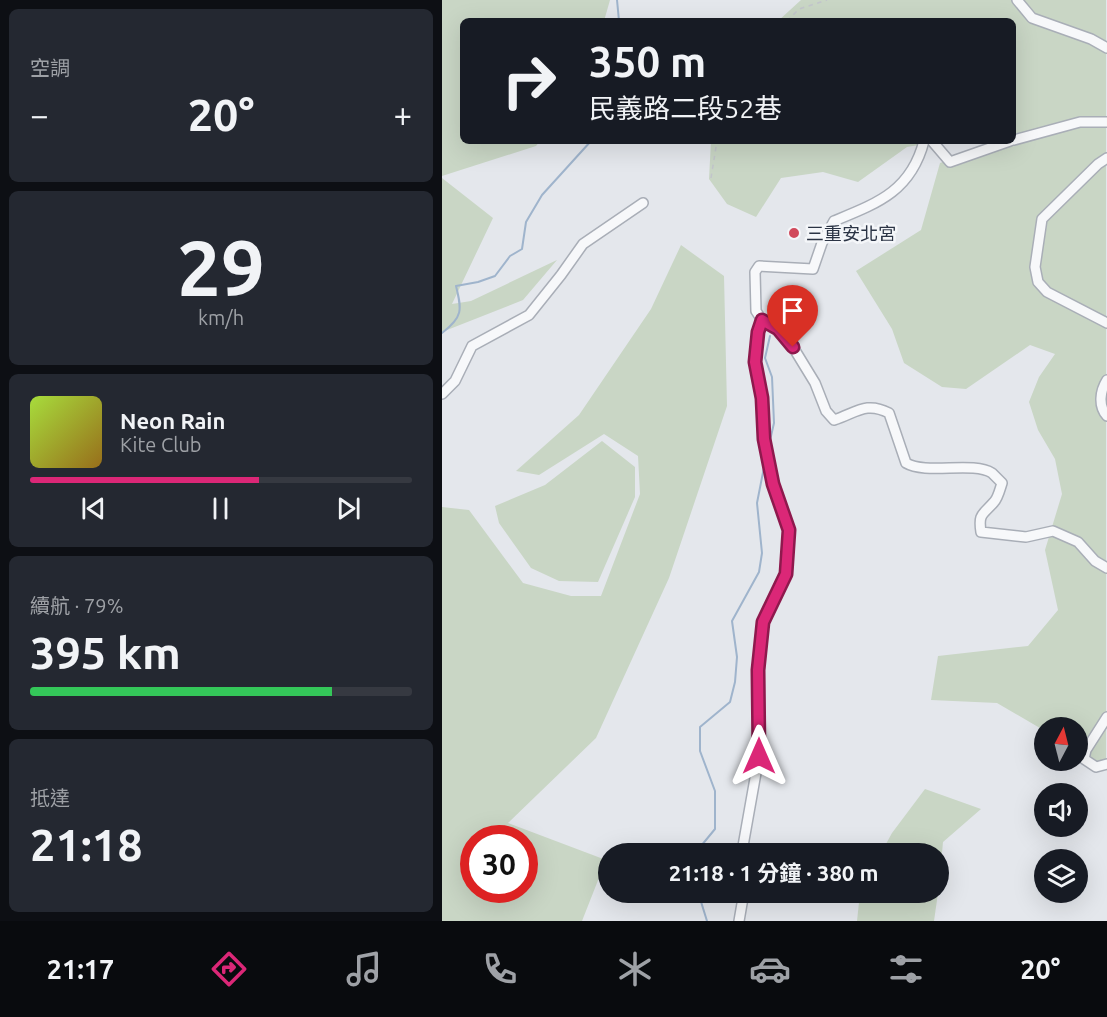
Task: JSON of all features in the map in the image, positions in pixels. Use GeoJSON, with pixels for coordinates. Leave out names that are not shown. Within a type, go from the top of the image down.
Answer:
{"type":"FeatureCollection","features":[{"type":"Feature","properties":{"kind":"street"},"geometry":{"type":"LineString","coordinates":[[1017,0],[1032,18],[1091,39],[1106,48]]}},
{"type":"Feature","properties":{"kind":"street"},"geometry":{"type":"LineString","coordinates":[[1016,139],[1080,122],[1106,122]]}},
{"type":"Feature","properties":{"kind":"street"},"geometry":{"type":"LineString","coordinates":[[923,144],[920,157],[907,179],[874,204],[834,221],[822,243],[813,269],[759,266],[755,272],[756,311],[762,320],[778,329],[793,347],[815,383],[826,411],[834,420],[862,408],[877,407],[889,413],[906,463],[914,468],[969,468],[990,472],[1002,483],[994,502],[987,506],[979,520],[981,532],[1026,537],[1053,531],[1078,542],[1095,561],[1106,568]]}},
{"type":"Feature","properties":{"kind":"street"},"geometry":{"type":"LineString","coordinates":[[935,144],[950,162],[1001,144]]}},
{"type":"Feature","properties":{"kind":"street"},"geometry":{"type":"LineString","coordinates":[[1106,158],[1042,219],[1035,267],[1038,282],[1047,292],[1106,322]]}},
{"type":"Feature","properties":{"kind":"street"},"geometry":{"type":"LineString","coordinates":[[442,394],[455,381],[472,346],[529,315],[583,244],[643,203]]}},
{"type":"Feature","properties":{"kind":"street"},"geometry":{"type":"LineString","coordinates":[[744,843],[759,756],[758,670],[763,622],[786,574],[789,530],[773,484],[764,439],[762,398],[755,362],[758,332],[762,320]]}},
{"type":"Feature","properties":{"kind":"street"},"geometry":{"type":"LineString","coordinates":[[1106,380],[1100,397],[1102,411],[1106,416]]}},
{"type":"Feature","properties":{"kind":"street"},"geometry":{"type":"LineString","coordinates":[[1106,717],[1086,750],[1084,759],[1096,767],[1106,764]]}},
{"type":"Feature","properties":{"kind":"street"},"geometry":{"type":"LineString","coordinates":[[739,921],[742,903]]}},
{"type":"Feature","properties":{"kind":"path"},"geometry":{"type":"LineString","coordinates":[[790,18],[799,9],[827,0]]}},
{"type":"Feature","properties":{"kind":"path"},"geometry":{"type":"LineString","coordinates":[[712,178],[716,144]]}},
{"type":"Feature","properties":{"kind":"green space"},"geometry":{"type":"Polygon","coordinates":[[[442,0],[610,0],[605,18],[460,18],[460,144],[538,144],[442,176],[442,0]]]}},
{"type":"Feature","properties":{"kind":"green space"},"geometry":{"type":"Polygon","coordinates":[[[801,0],[1106,0],[1106,766],[1088,756],[1088,717],[1034,717],[1034,725],[997,703],[931,700],[938,656],[1028,646],[1058,610],[1045,550],[1062,494],[1055,459],[1038,430],[1029,402],[1039,377],[1055,354],[1030,345],[966,389],[942,387],[904,363],[892,329],[856,271],[921,230],[940,163],[986,146],[985,144],[1016,144],[1016,18],[781,18],[801,0]]]}},
{"type":"Feature","properties":{"kind":"green space"},"geometry":{"type":"Polygon","coordinates":[[[711,144],[925,144],[907,147],[858,182],[823,172],[781,178],[756,217],[727,204],[709,179],[711,144]]]}},
{"type":"Feature","properties":{"kind":"green space"},"geometry":{"type":"Polygon","coordinates":[[[442,178],[493,218],[452,304],[471,301],[557,260],[523,300],[442,332],[442,178]]]}},
{"type":"Feature","properties":{"kind":"green space"},"geometry":{"type":"Polygon","coordinates":[[[681,245],[724,276],[727,406],[669,578],[596,738],[508,823],[513,825],[460,825],[460,903],[538,903],[538,834],[598,857],[598,880],[582,921],[442,921],[442,507],[469,510],[523,583],[571,596],[601,596],[640,494],[638,456],[604,434],[539,475],[516,471],[579,415],[651,309],[681,245]]]}},
{"type":"Feature","properties":{"kind":"green space"},"geometry":{"type":"Polygon","coordinates":[[[602,441],[635,467],[635,497],[598,582],[559,581],[531,568],[499,523],[495,506],[545,485],[602,441]]]}},
{"type":"Feature","properties":{"kind":"green space"},"geometry":{"type":"Polygon","coordinates":[[[925,789],[981,809],[943,843],[886,843],[925,789]]]}},
{"type":"Feature","properties":{"kind":"green space"},"geometry":{"type":"Polygon","coordinates":[[[859,903],[937,903],[934,921],[857,921],[859,903]]]}},
{"type":"Feature","properties":{"kind":"waterway"},"geometry":{"type":"LineString","coordinates":[[617,0],[619,18]]}},
{"type":"Feature","properties":{"kind":"waterway"},"geometry":{"type":"LineString","coordinates":[[442,333],[454,322],[459,312],[456,286],[495,276],[510,256],[522,249],[526,222],[542,195],[588,144]]}},
{"type":"Feature","properties":{"kind":"waterway"},"geometry":{"type":"LineString","coordinates":[[769,445],[774,423],[772,377],[765,358],[770,336]]}},
{"type":"Feature","properties":{"kind":"waterway"},"geometry":{"type":"LineString","coordinates":[[703,843],[715,829],[715,791],[700,751],[700,727],[730,702],[735,682],[737,657],[732,621],[759,572],[762,553],[757,503],[765,462]]}},
{"type":"Feature","properties":{"kind":"waterway"},"geometry":{"type":"LineString","coordinates":[[701,903],[707,921]]}},
{"type":"Feature","properties":{"kind":"place","name":"三重安北宮"},"geometry":{"type":"Point","coordinates":[794,233]}},
{"type":"Feature","properties":{"kind":"route"},"geometry":{"type":"LineString","coordinates":[[759,756],[758,670],[763,622],[786,574],[789,530],[773,484],[764,439],[762,398],[755,362],[758,332],[762,320],[778,329],[793,347]]}}]}
